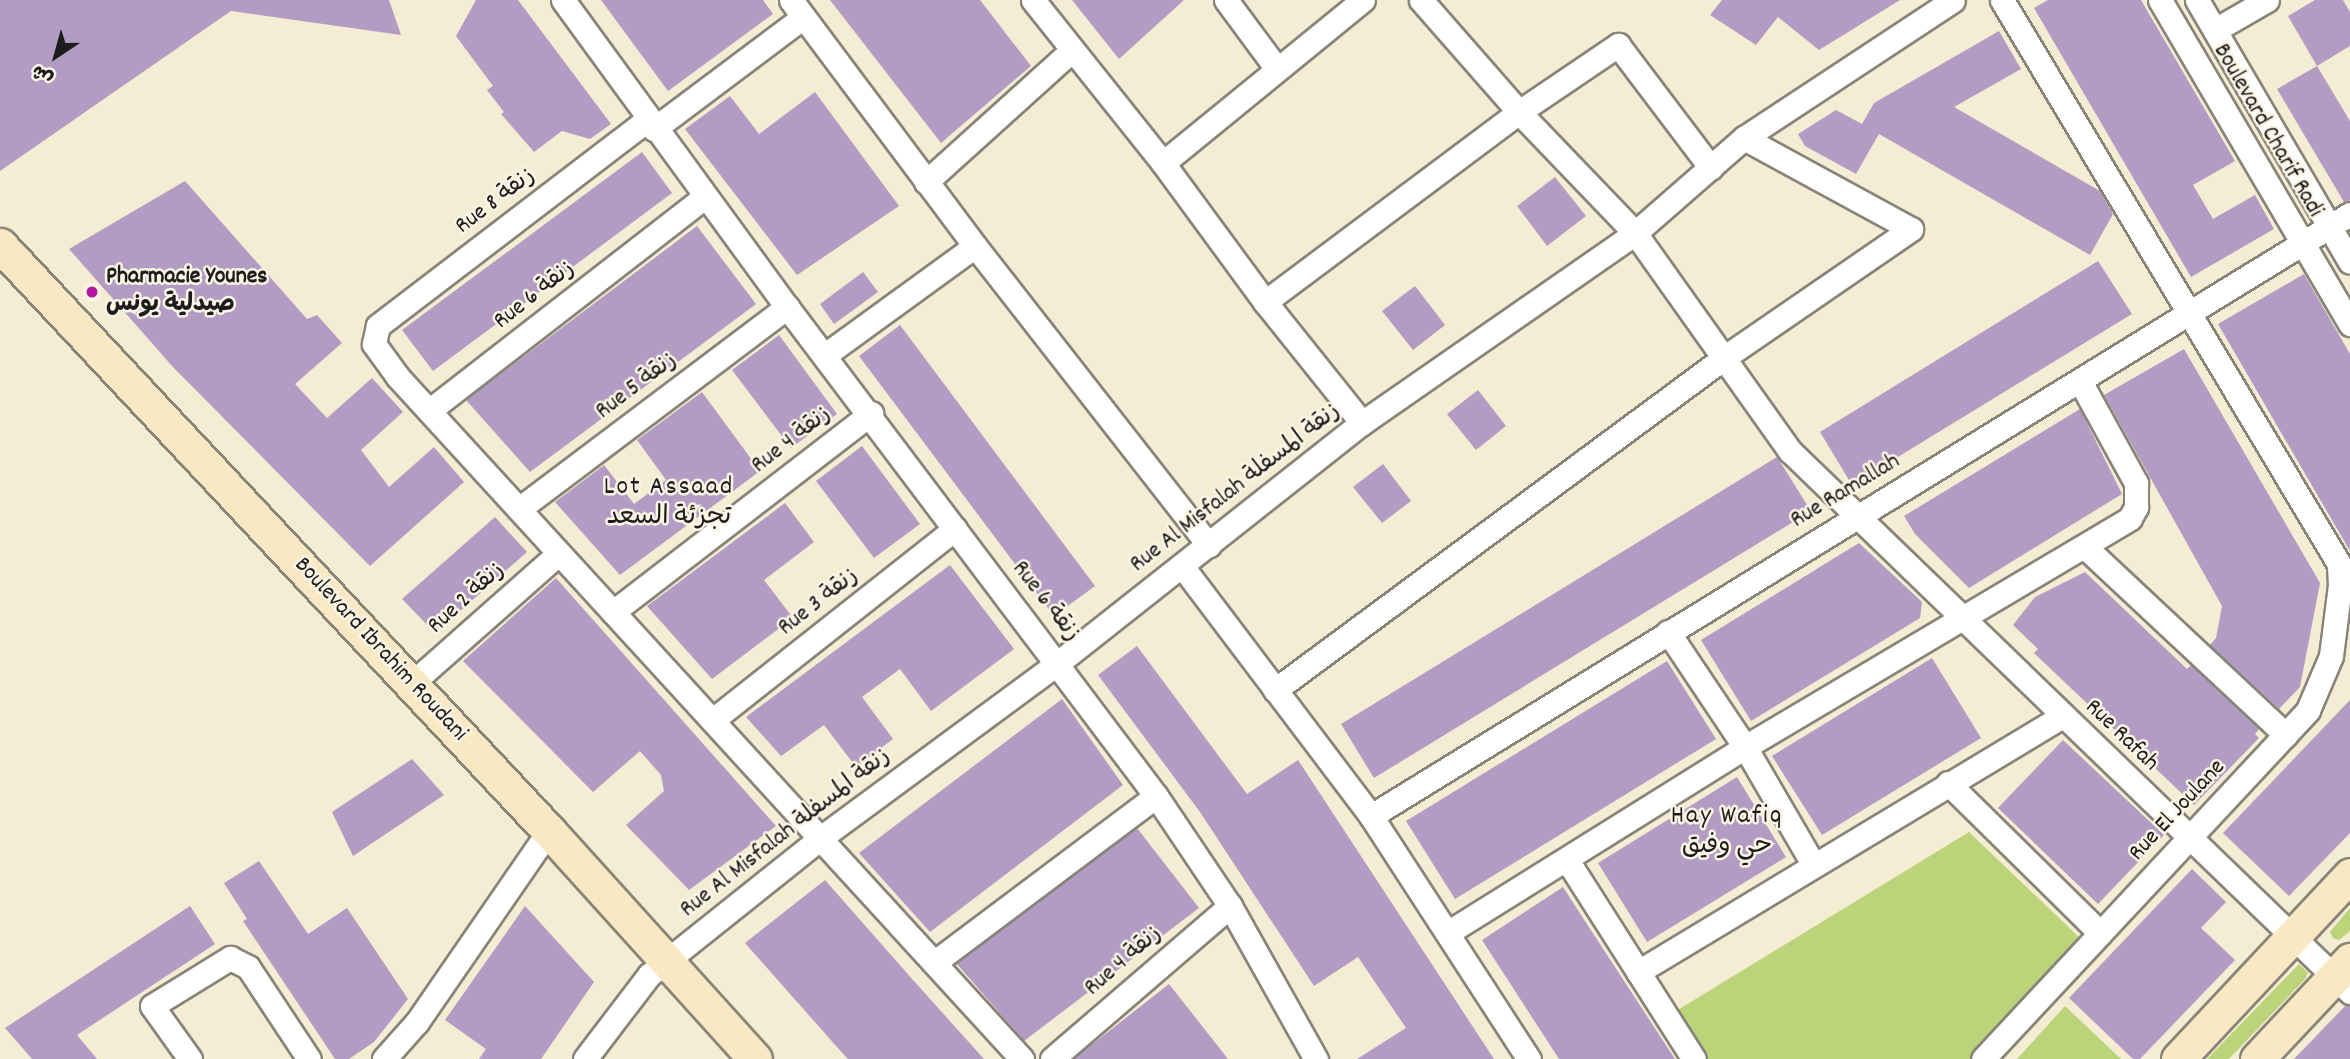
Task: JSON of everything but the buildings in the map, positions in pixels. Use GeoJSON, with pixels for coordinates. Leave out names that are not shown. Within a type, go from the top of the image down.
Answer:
{"type":"FeatureCollection","features":[{"type":"Feature","properties":{"kind":"street","name":"Rue 6 زنقة"},"geometry":{"type":"LineString","coordinates":[[563,0],[705,197],[871,413],[955,530],[1059,662],[1156,796],[1230,906],[1304,1055]]}},
{"type":"Feature","properties":{"kind":"street"},"geometry":{"type":"LineString","coordinates":[[1033,0],[1163,163],[1265,302],[1362,423]]}},
{"type":"Feature","properties":{"kind":"street"},"geometry":{"type":"LineString","coordinates":[[1226,0],[1277,69]]}},
{"type":"Feature","properties":{"kind":"street"},"geometry":{"type":"LineString","coordinates":[[1163,163],[1363,0]]}},
{"type":"Feature","properties":{"kind":"street","name":"Rue Rafah"},"geometry":{"type":"LineString","coordinates":[[1421,0],[1519,112],[1634,233],[1790,451],[2292,937],[2345,976]]}},
{"type":"Feature","properties":{"kind":"street","name":"Rue Al Misfalah زنقة المسفلة"},"geometry":{"type":"LineString","coordinates":[[585,1059],[634,993],[666,960],[822,836],[1059,662],[1362,423],[1634,233],[1744,138],[1952,0]]}},
{"type":"Feature","properties":{"kind":"street"},"geometry":{"type":"LineString","coordinates":[[2002,0],[2191,313]]}},
{"type":"Feature","properties":{"kind":"street","name":"Boulevard Charif Radi"},"geometry":{"type":"LineString","coordinates":[[2160,0],[2350,324]]}},
{"type":"Feature","properties":{"kind":"street","name":"Boulevard Charif Radi"},"geometry":{"type":"LineString","coordinates":[[2197,0],[2350,262]]}},
{"type":"Feature","properties":{"kind":"street"},"geometry":{"type":"LineString","coordinates":[[2215,30],[2267,0]]}},
{"type":"Feature","properties":{"kind":"street","name":"Rue 8 زنقة"},"geometry":{"type":"LineString","coordinates":[[430,410],[374,344],[377,326],[651,124],[797,8]]}},
{"type":"Feature","properties":{"kind":"street"},"geometry":{"type":"LineString","coordinates":[[797,8],[975,246],[1209,545]]}},
{"type":"Feature","properties":{"kind":"street"},"geometry":{"type":"LineString","coordinates":[[1265,302],[1519,112],[1618,45],[1710,168]]}},
{"type":"Feature","properties":{"kind":"street"},"geometry":{"type":"LineString","coordinates":[[926,182],[1072,50]]}},
{"type":"Feature","properties":{"kind":"street"},"geometry":{"type":"LineString","coordinates":[[1275,690],[1725,357],[1911,229],[1744,138]]}},
{"type":"Feature","properties":{"kind":"street","name":"Rue 6 زنقة"},"geometry":{"type":"LineString","coordinates":[[430,410],[705,197]]}},
{"type":"Feature","properties":{"kind":"street","name":"Rue Ramallah"},"geometry":{"type":"LineString","coordinates":[[1371,816],[2350,215]]}},
{"type":"Feature","properties":{"kind":"street","name":"Boulevard Ibrahim Roudani"},"geometry":{"type":"LineString","coordinates":[[0,245],[549,831],[755,1059]]}},
{"type":"Feature","properties":{"kind":"street"},"geometry":{"type":"LineString","coordinates":[[825,355],[975,246]]}},
{"type":"Feature","properties":{"kind":"street","name":"Rue 5 زنقة"},"geometry":{"type":"LineString","coordinates":[[519,509],[787,307]]}},
{"type":"Feature","properties":{"kind":"street","name":"Rue El Joulane"},"geometry":{"type":"LineString","coordinates":[[1983,1059],[2308,710],[2331,656],[2339,564],[2191,313]]}},
{"type":"Feature","properties":{"kind":"street"},"geometry":{"type":"LineString","coordinates":[[1449,932],[1745,747],[1964,620],[2130,518],[2138,494],[2136,483],[2080,381]]}},
{"type":"Feature","properties":{"kind":"street"},"geometry":{"type":"LineString","coordinates":[[430,410],[558,554],[822,836],[1022,1059]]}},
{"type":"Feature","properties":{"kind":"street","name":"Rue 4 زنقة"},"geometry":{"type":"LineString","coordinates":[[613,612],[871,413]]}},
{"type":"Feature","properties":{"kind":"street","name":"Rue 3 زنقة"},"geometry":{"type":"LineString","coordinates":[[714,719],[955,530]]}},
{"type":"Feature","properties":{"kind":"street"},"geometry":{"type":"LineString","coordinates":[[2085,547],[2286,735]]}},
{"type":"Feature","properties":{"kind":"street","name":"Rue 2 زنقة"},"geometry":{"type":"LineString","coordinates":[[411,684],[558,554]]}},
{"type":"Feature","properties":{"kind":"street"},"geometry":{"type":"LineString","coordinates":[[1182,566],[1371,816],[1449,932],[1529,1059]]}},
{"type":"Feature","properties":{"kind":"street"},"geometry":{"type":"LineString","coordinates":[[1668,632],[1745,747],[1814,864]]}},
{"type":"Feature","properties":{"kind":"street"},"geometry":{"type":"LineString","coordinates":[[1638,971],[2063,716]]}},
{"type":"Feature","properties":{"kind":"street"},"geometry":{"type":"LineString","coordinates":[[1948,783],[2100,933]]}},
{"type":"Feature","properties":{"kind":"street"},"geometry":{"type":"LineString","coordinates":[[935,962],[1156,796]]}},
{"type":"Feature","properties":{"kind":"street"},"geometry":{"type":"LineString","coordinates":[[384,1059],[416,1022],[549,831]]}},
{"type":"Feature","properties":{"kind":"street"},"geometry":{"type":"LineString","coordinates":[[1567,859],[1695,1059]]}},
{"type":"Feature","properties":{"kind":"street"},"geometry":{"type":"LineString","coordinates":[[2178,1059],[2350,875]]}},
{"type":"Feature","properties":{"kind":"street","name":"Rue 4 زنقة"},"geometry":{"type":"LineString","coordinates":[[1052,1059],[1230,906]]}},
{"type":"Feature","properties":{"kind":"street"},"geometry":{"type":"LineString","coordinates":[[190,1059],[152,1006],[230,958],[248,967],[309,1059]]}},
{"type":"Feature","properties":{"kind":"street"},"geometry":{"type":"LineString","coordinates":[[2257,1059],[2345,976]]}},
{"type":"Feature","properties":{"kind":"green space"},"geometry":{"type":"Polygon","coordinates":[[[1969,832],[2083,941],[1970,1059],[1707,1059],[1676,1011],[1969,832]]]}},
{"type":"Feature","properties":{"kind":"green space"},"geometry":{"type":"Polygon","coordinates":[[[2350,908],[2350,931],[2339,940],[2333,938],[2330,932],[2350,908]]]}},
{"type":"Feature","properties":{"kind":"green space"},"geometry":{"type":"Polygon","coordinates":[[[2299,964],[2308,973],[2305,979],[2229,1059],[2207,1059],[2299,964]]]}},
{"type":"Feature","properties":{"kind":"green space"},"geometry":{"type":"Polygon","coordinates":[[[2065,1006],[2121,1059],[2017,1059],[2065,1006]]]}},
{"type":"Feature","properties":{"kind":"place","name":"Pharmacie Younes صيدلية يونس"},"geometry":{"type":"Point","coordinates":[92,292]}},
{"type":"Feature","properties":{"kind":"district","name":"Lot Assaad تجزئة السعد"},"geometry":{"type":"Point","coordinates":[669,503]}},
{"type":"Feature","properties":{"kind":"district","name":"Hay Wafiq حي وفيق"},"geometry":{"type":"Point","coordinates":[1727,832]}}]}
